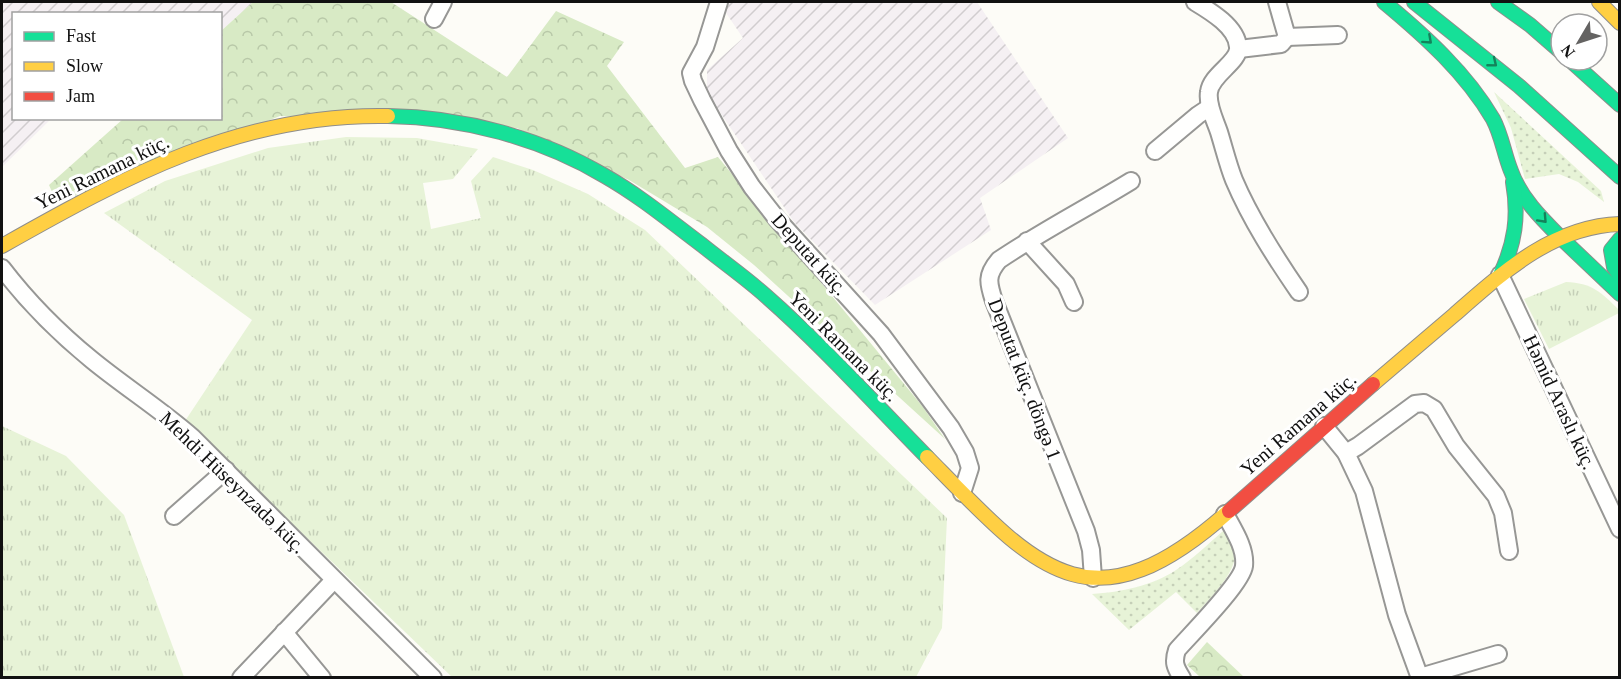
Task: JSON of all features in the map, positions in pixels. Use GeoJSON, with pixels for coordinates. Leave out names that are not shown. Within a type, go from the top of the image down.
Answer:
{"type":"FeatureCollection","features":[{"type":"Feature","properties":{"kind":"main road"},"geometry":{"type":"LineString","coordinates":[[1384,2],[1438,49],[1475,92],[1503,140],[1517,202],[1516,238],[1510,256],[1500,274]]}},
{"type":"Feature","properties":{"kind":"main road"},"geometry":{"type":"LineString","coordinates":[[1414,2],[1497,66],[1554,115],[1620,177]]}},
{"type":"Feature","properties":{"kind":"main road"},"geometry":{"type":"LineString","coordinates":[[1498,2],[1530,25]]}},
{"type":"Feature","properties":{"kind":"main road"},"geometry":{"type":"LineString","coordinates":[[1506,2],[1549,42]]}},
{"type":"Feature","properties":{"kind":"main road"},"geometry":{"type":"LineString","coordinates":[[1599,2],[1620,23]]}},
{"type":"Feature","properties":{"kind":"main road"},"geometry":{"type":"LineString","coordinates":[[1583,72],[1620,105]]}},
{"type":"Feature","properties":{"kind":"main road","name":"Yeni Ramana küç."},"geometry":{"type":"LineString","coordinates":[[2,246],[130,176],[237,135],[284,123],[314,119],[386,116],[458,122],[502,132],[563,154],[590,167],[667,216],[774,303],[962,493],[1027,553],[1066,573],[1092,578],[1129,574],[1150,567],[1186,545],[1225,514],[1500,274],[1560,237],[1603,224],[1620,224]]}},
{"type":"Feature","properties":{"kind":"main road"},"geometry":{"type":"LineString","coordinates":[[1510,170],[1525,199],[1560,237],[1620,294]]}},
{"type":"Feature","properties":{"kind":"main road"},"geometry":{"type":"LineString","coordinates":[[1620,239],[1611,250],[1614,267],[1620,276]]}},
{"type":"Feature","properties":{"kind":"street"},"geometry":{"type":"LineString","coordinates":[[434,19],[443,2]]}},
{"type":"Feature","properties":{"kind":"street","name":"Deputat küç."},"geometry":{"type":"LineString","coordinates":[[719,2],[705,47],[691,73],[702,100],[729,151],[752,187],[777,219],[881,334],[951,428],[965,452],[970,468],[962,493]]}},
{"type":"Feature","properties":{"kind":"street"},"geometry":{"type":"LineString","coordinates":[[1195,2],[1221,20],[1236,40],[1239,49],[1236,56],[1214,79],[1209,92],[1210,107],[1234,179],[1251,215],[1299,292]]}},
{"type":"Feature","properties":{"kind":"street"},"geometry":{"type":"LineString","coordinates":[[1277,2],[1287,37]]}},
{"type":"Feature","properties":{"kind":"street"},"geometry":{"type":"LineString","coordinates":[[1239,49],[1281,44],[1287,37],[1338,35]]}},
{"type":"Feature","properties":{"kind":"street"},"geometry":{"type":"LineString","coordinates":[[1155,151],[1210,107]]}},
{"type":"Feature","properties":{"kind":"street","name":"Deputat küç. döngə 1"},"geometry":{"type":"LineString","coordinates":[[1092,578],[1091,550],[1086,531],[989,286],[991,269],[999,260],[1027,241],[1131,181]]}},
{"type":"Feature","properties":{"kind":"street"},"geometry":{"type":"LineString","coordinates":[[1027,241],[1066,284],[1074,302]]}},
{"type":"Feature","properties":{"kind":"street","name":"Mehdi Hüseynzadə küç."},"geometry":{"type":"LineString","coordinates":[[2,268],[66,338],[93,361],[165,414],[226,470],[434,678]]}},
{"type":"Feature","properties":{"kind":"street","name":"Həmid Araslı küç."},"geometry":{"type":"LineString","coordinates":[[1500,274],[1620,529]]}},
{"type":"Feature","properties":{"kind":"street"},"geometry":{"type":"LineString","coordinates":[[1346,453],[1415,404],[1424,402],[1434,409],[1456,446],[1496,496],[1503,513],[1509,551]]}},
{"type":"Feature","properties":{"kind":"street"},"geometry":{"type":"LineString","coordinates":[[1324,426],[1346,453],[1364,491],[1397,615],[1420,677],[1498,654]]}},
{"type":"Feature","properties":{"kind":"street"},"geometry":{"type":"LineString","coordinates":[[174,516],[226,470]]}},
{"type":"Feature","properties":{"kind":"street"},"geometry":{"type":"LineString","coordinates":[[1182,678],[1174,660],[1178,650],[1233,586],[1244,567],[1244,555],[1240,543],[1225,514]]}},
{"type":"Feature","properties":{"kind":"street"},"geometry":{"type":"LineString","coordinates":[[241,678],[334,580]]}},
{"type":"Feature","properties":{"kind":"street"},"geometry":{"type":"LineString","coordinates":[[284,632],[322,678]]}},
{"type":"Feature","properties":{"kind":"shaded area"},"geometry":{"type":"Polygon","coordinates":[[[2,2],[253,2],[222,30],[222,12],[12,12],[12,120],[50,120],[2,167],[2,2]]]}},
{"type":"Feature","properties":{"kind":"shaded area"},"geometry":{"type":"Polygon","coordinates":[[[726,2],[977,2],[1068,138],[980,198],[991,230],[875,305],[794,222],[707,93],[707,70],[743,38],[724,10],[726,2]]]}},
{"type":"Feature","properties":{"kind":"green space"},"geometry":{"type":"Polygon","coordinates":[[[253,2],[391,2],[507,77],[556,11],[624,42],[607,66],[685,168],[718,157],[923,407],[945,439],[754,265],[707,227],[629,180],[517,128],[280,116],[57,203],[49,185],[122,120],[222,120],[222,30],[253,2]]]}},
{"type":"Feature","properties":{"kind":"green space"},"geometry":{"type":"Polygon","coordinates":[[[1494,92],[1601,191],[1604,202],[1578,182],[1559,174],[1525,179],[1511,128],[1494,92]]]}},
{"type":"Feature","properties":{"kind":"green space"},"geometry":{"type":"Polygon","coordinates":[[[346,137],[417,138],[478,149],[453,179],[423,183],[431,229],[481,218],[471,181],[493,157],[533,170],[588,194],[645,230],[947,518],[942,628],[916,677],[452,677],[185,421],[252,320],[104,213],[165,181],[268,148],[346,137]]]}},
{"type":"Feature","properties":{"kind":"green space"},"geometry":{"type":"Polygon","coordinates":[[[1566,282],[1583,284],[1596,290],[1619,310],[1619,313],[1549,349],[1524,299],[1566,282]]]}},
{"type":"Feature","properties":{"kind":"green space"},"geometry":{"type":"Polygon","coordinates":[[[2,426],[66,456],[124,515],[184,677],[2,677],[2,426]]]}},
{"type":"Feature","properties":{"kind":"green space"},"geometry":{"type":"Polygon","coordinates":[[[1223,531],[1234,548],[1233,565],[1223,583],[1197,613],[1176,592],[1129,630],[1092,594],[1136,587],[1167,576],[1223,531]]]}},
{"type":"Feature","properties":{"kind":"green space"},"geometry":{"type":"Polygon","coordinates":[[[1207,642],[1244,677],[1200,677],[1187,665],[1207,642]]]}},
{"type":"Feature","properties":{"kind":"traffic: fast"},"geometry":{"type":"LineString","coordinates":[[1384,2],[1429,42],[1482,102],[1496,125],[1520,190],[1560,237]]}},
{"type":"Feature","properties":{"kind":"traffic: fast"},"geometry":{"type":"LineString","coordinates":[[1414,2],[1519,86],[1620,177]]}},
{"type":"Feature","properties":{"kind":"traffic: fast"},"geometry":{"type":"LineString","coordinates":[[1498,2],[1549,42]]}},
{"type":"Feature","properties":{"kind":"traffic: fast"},"geometry":{"type":"LineString","coordinates":[[1583,72],[1620,105]]}},
{"type":"Feature","properties":{"kind":"traffic: fast"},"geometry":{"type":"LineString","coordinates":[[388,116],[445,120],[501,132],[555,151],[618,184],[643,200],[766,296],[828,355],[927,457]]}},
{"type":"Feature","properties":{"kind":"traffic: fast"},"geometry":{"type":"LineString","coordinates":[[1500,275],[1514,230],[1516,207],[1513,182]]}},
{"type":"Feature","properties":{"kind":"traffic: fast"},"geometry":{"type":"LineString","coordinates":[[1560,237],[1620,294]]}},
{"type":"Feature","properties":{"kind":"traffic: fast"},"geometry":{"type":"LineString","coordinates":[[1620,239],[1611,250],[1614,267],[1620,276]]}},
{"type":"Feature","properties":{"kind":"traffic: slow"},"geometry":{"type":"LineString","coordinates":[[1599,2],[1620,23]]}},
{"type":"Feature","properties":{"kind":"traffic: slow"},"geometry":{"type":"LineString","coordinates":[[2,246],[140,173],[234,137],[283,125],[334,118],[388,116]]}},
{"type":"Feature","properties":{"kind":"traffic: slow"},"geometry":{"type":"LineString","coordinates":[[1373,384],[1491,283],[1530,254],[1573,233],[1620,224]]}},
{"type":"Feature","properties":{"kind":"traffic: slow"},"geometry":{"type":"LineString","coordinates":[[927,457],[1000,529],[1033,555],[1066,572],[1100,578],[1138,571],[1180,549],[1229,511]]}},
{"type":"Feature","properties":{"kind":"traffic: jam"},"geometry":{"type":"LineString","coordinates":[[1229,511],[1373,384]]}}]}
